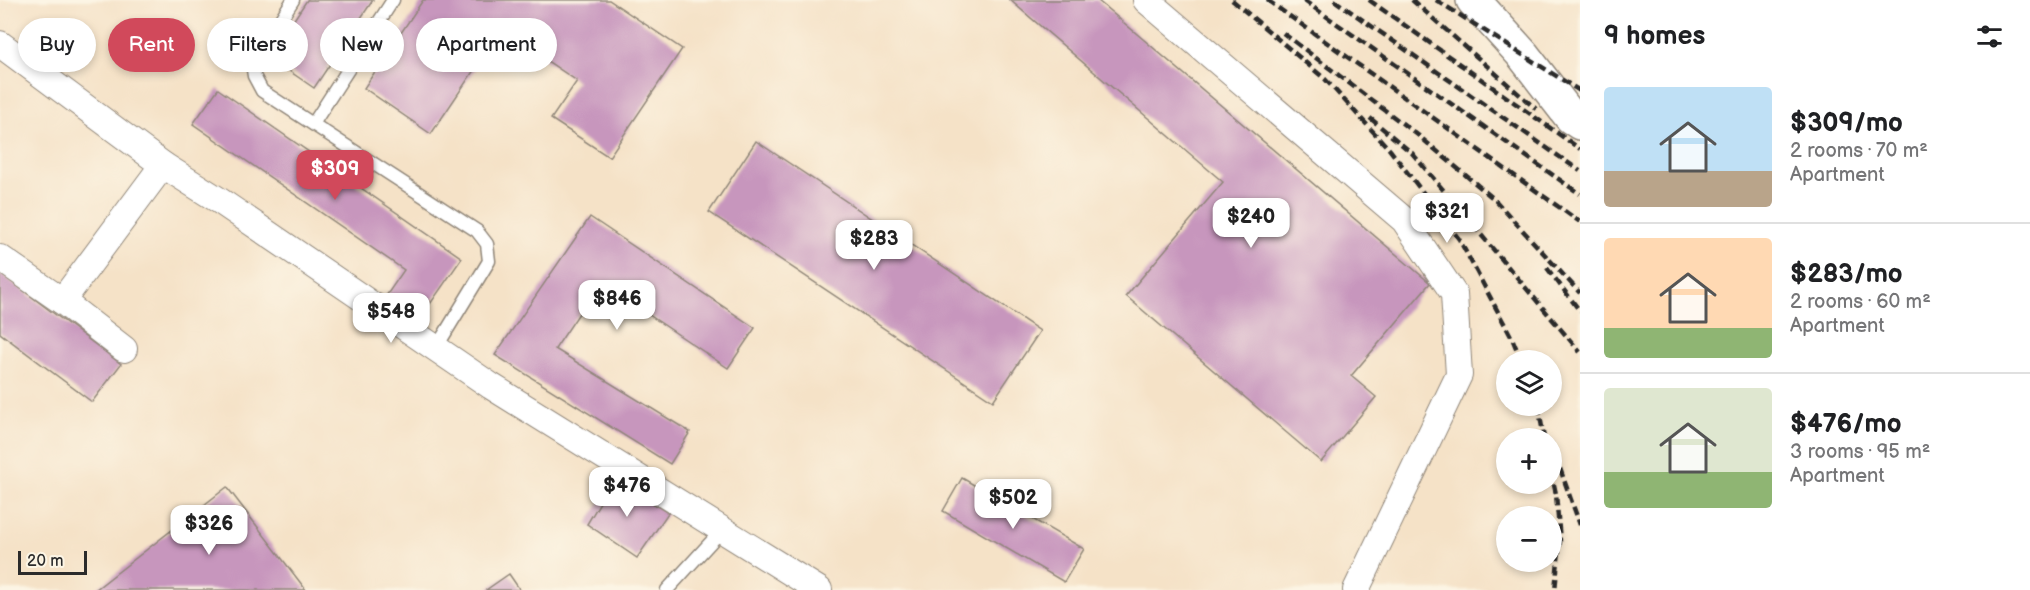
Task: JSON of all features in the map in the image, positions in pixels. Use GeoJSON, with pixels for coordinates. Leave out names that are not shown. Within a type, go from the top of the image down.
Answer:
{"type":"FeatureCollection","features":[{"type":"Feature","properties":{"kind":"main road"},"geometry":{"type":"LineString","coordinates":[[1473,0],[1523,55],[1571,117],[1580,123]]}},
{"type":"Feature","properties":{"kind":"street"},"geometry":{"type":"LineString","coordinates":[[1146,0],[1404,220],[1454,294],[1460,375],[1356,590]]}},
{"type":"Feature","properties":{"kind":"street"},"geometry":{"type":"LineString","coordinates":[[0,44],[163,165],[220,201],[491,386],[819,590]]}},
{"type":"Feature","properties":{"kind":"street"},"geometry":{"type":"LineString","coordinates":[[62,301],[163,165]]}},
{"type":"Feature","properties":{"kind":"street"},"geometry":{"type":"LineString","coordinates":[[0,258],[62,301],[124,349]]}},
{"type":"Feature","properties":{"kind":"lane"},"geometry":{"type":"LineString","coordinates":[[293,0],[252,64],[254,76],[262,91],[477,231],[487,244],[489,261],[436,348]]}},
{"type":"Feature","properties":{"kind":"lane"},"geometry":{"type":"LineString","coordinates":[[313,124],[393,0]]}},
{"type":"Feature","properties":{"kind":"lane"},"geometry":{"type":"LineString","coordinates":[[667,590],[722,530]]}},
{"type":"Feature","properties":{"kind":"building"},"geometry":{"type":"Polygon","coordinates":[[[307,0],[373,0],[361,18],[320,18],[320,72],[325,72],[314,88],[291,72],[308,72],[308,18],[295,18],[307,0]]]}},
{"type":"Feature","properties":{"kind":"building"},"geometry":{"type":"Polygon","coordinates":[[[423,0],[609,0],[682,49],[609,157],[551,119],[577,81],[557,68],[557,18],[416,18],[416,72],[473,72],[431,134],[364,88],[375,72],[404,72],[404,28],[423,0]]]}},
{"type":"Feature","properties":{"kind":"building"},"geometry":{"type":"Polygon","coordinates":[[[1010,0],[1097,0],[1430,283],[1351,376],[1376,397],[1321,462],[1126,296],[1223,182],[1010,0]]]}},
{"type":"Feature","properties":{"kind":"building"},"geometry":{"type":"Polygon","coordinates":[[[218,89],[462,258],[419,320],[386,296],[404,270],[193,124],[218,89]]]}},
{"type":"Feature","properties":{"kind":"building"},"geometry":{"type":"Polygon","coordinates":[[[756,141],[1040,331],[993,401],[709,212],[756,141]]]}},
{"type":"Feature","properties":{"kind":"building"},"geometry":{"type":"Polygon","coordinates":[[[590,217],[755,328],[728,368],[600,282],[555,349],[690,432],[670,464],[495,355],[590,217]]]}},
{"type":"Feature","properties":{"kind":"building"},"geometry":{"type":"Polygon","coordinates":[[[0,273],[121,364],[92,402],[0,333],[0,273]]]}},
{"type":"Feature","properties":{"kind":"building"},"geometry":{"type":"Polygon","coordinates":[[[962,478],[1084,549],[1064,582],[943,511],[962,478]]]}},
{"type":"Feature","properties":{"kind":"building"},"geometry":{"type":"Polygon","coordinates":[[[614,479],[668,513],[637,558],[587,524],[614,479]]]}},
{"type":"Feature","properties":{"kind":"building"},"geometry":{"type":"Polygon","coordinates":[[[227,487],[306,590],[95,590],[227,487]]]}},
{"type":"Feature","properties":{"kind":"building"},"geometry":{"type":"Polygon","coordinates":[[[509,574],[520,590],[486,590],[509,574]]]}},
{"type":"Feature","properties":{"kind":"railway"},"geometry":{"type":"LineString","coordinates":[[1232,0],[1325,79],[1390,150],[1459,239],[1517,350]]}},
{"type":"Feature","properties":{"kind":"railway"},"geometry":{"type":"LineString","coordinates":[[1267,0],[1580,222]]}},
{"type":"Feature","properties":{"kind":"railway"},"geometry":{"type":"LineString","coordinates":[[1303,0],[1580,194]]}},
{"type":"Feature","properties":{"kind":"railway"},"geometry":{"type":"LineString","coordinates":[[1334,0],[1580,171]]}},
{"type":"Feature","properties":{"kind":"railway"},"geometry":{"type":"LineString","coordinates":[[1369,0],[1580,149]]}},
{"type":"Feature","properties":{"kind":"railway"},"geometry":{"type":"LineString","coordinates":[[1412,0],[1536,109]]}},
{"type":"Feature","properties":{"kind":"railway"},"geometry":{"type":"LineString","coordinates":[[1436,0],[1580,91]]}},
{"type":"Feature","properties":{"kind":"railway"},"geometry":{"type":"LineString","coordinates":[[1283,33],[1419,136],[1494,199],[1580,293]]}},
{"type":"Feature","properties":{"kind":"railway"},"geometry":{"type":"LineString","coordinates":[[1370,118],[1412,153],[1580,352]]}},
{"type":"Feature","properties":{"kind":"railway"},"geometry":{"type":"LineString","coordinates":[[1547,268],[1580,311]]}},
{"type":"Feature","properties":{"kind":"railway"},"geometry":{"type":"LineString","coordinates":[[1540,416],[1542,428]]}},
{"type":"Feature","properties":{"kind":"railway"},"geometry":{"type":"LineString","coordinates":[[1562,474],[1580,525]]}},
{"type":"Feature","properties":{"kind":"railway"},"geometry":{"type":"LineString","coordinates":[[1555,590],[1560,541],[1556,494]]}}]}
